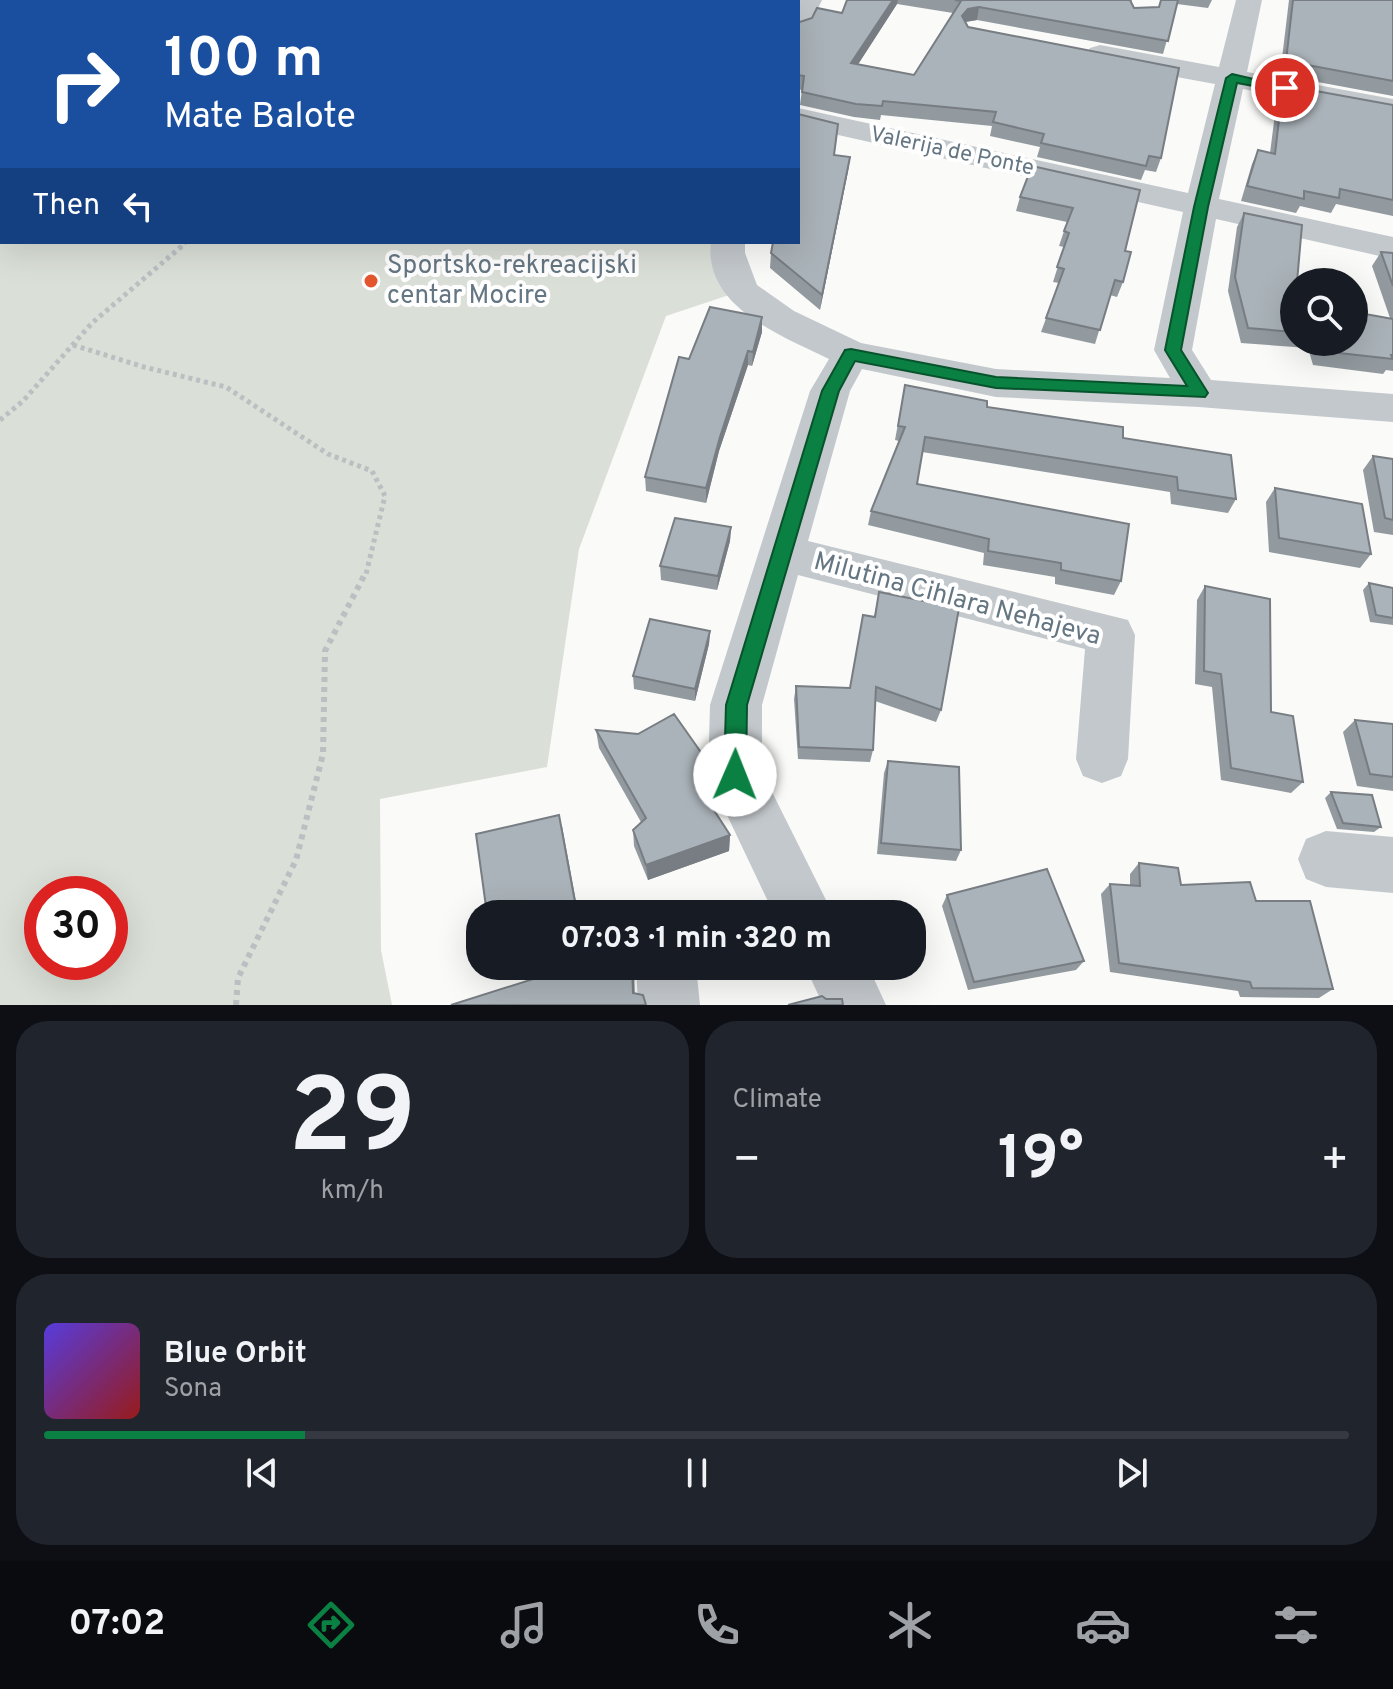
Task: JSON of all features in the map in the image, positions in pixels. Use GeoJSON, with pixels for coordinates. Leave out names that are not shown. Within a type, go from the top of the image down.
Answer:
{"type":"FeatureCollection","features":[{"type":"Feature","properties":{"kind":"street"},"geometry":{"type":"LineString","coordinates":[[1199,393],[1173,350],[1201,207],[1249,0]]}},
{"type":"Feature","properties":{"kind":"street"},"geometry":{"type":"LineString","coordinates":[[1066,47],[1393,108]]}},
{"type":"Feature","properties":{"kind":"street","name":"Valerija de Ponte"},"geometry":{"type":"LineString","coordinates":[[800,117],[1393,248]]}},
{"type":"Feature","properties":{"kind":"street"},"geometry":{"type":"LineString","coordinates":[[728,244],[727,253],[741,291],[781,320],[851,354],[996,383],[1199,393],[1393,408]]}},
{"type":"Feature","properties":{"kind":"street"},"geometry":{"type":"LineString","coordinates":[[789,900],[735,775],[736,705],[830,391],[851,354]]}},
{"type":"Feature","properties":{"kind":"street","name":"Milutina Cihlara Nehajeva"},"geometry":{"type":"LineString","coordinates":[[782,553],[1111,635],[1102,759]]}},
{"type":"Feature","properties":{"kind":"street"},"geometry":{"type":"LineString","coordinates":[[1326,859],[1393,865]]}},
{"type":"Feature","properties":{"kind":"street"},"geometry":{"type":"LineString","coordinates":[[667,980],[669,1005]]}},
{"type":"Feature","properties":{"kind":"street"},"geometry":{"type":"LineString","coordinates":[[842,980],[855,1005]]}},
{"type":"Feature","properties":{"kind":"path"},"geometry":{"type":"LineString","coordinates":[[0,420],[23,401],[92,323],[185,244]]}},
{"type":"Feature","properties":{"kind":"path"},"geometry":{"type":"LineString","coordinates":[[73,345],[144,367],[226,387],[328,454],[372,471],[385,496],[365,578],[325,651],[323,754],[296,860],[238,978],[236,1005]]}},
{"type":"Feature","properties":{"kind":"shaded area"},"geometry":{"type":"Polygon","coordinates":[[[0,244],[729,244],[741,291],[666,316],[579,549],[547,767],[380,799],[381,950],[392,1005],[0,1005],[0,244]]]}},
{"type":"Feature","properties":{"kind":"building"},"geometry":{"type":"Polygon","coordinates":[[[847,0],[893,0],[851,63],[914,75],[961,1],[955,0],[1130,0],[1134,8],[1159,7],[1161,0],[1178,0],[1168,41],[979,7],[968,9],[962,16],[968,27],[1179,68],[1161,158],[1149,156],[1146,166],[1041,143],[1044,134],[993,122],[996,112],[883,101],[882,106],[856,104],[802,92],[804,76],[800,75],[800,22],[812,18],[817,8],[842,13],[847,0]]]}},
{"type":"Feature","properties":{"kind":"building"},"geometry":{"type":"Polygon","coordinates":[[[1293,0],[1393,0],[1393,81],[1286,61],[1293,0]]]}},
{"type":"Feature","properties":{"kind":"building"},"geometry":{"type":"Polygon","coordinates":[[[1283,85],[1393,105],[1393,200],[1340,189],[1339,198],[1304,191],[1304,199],[1247,186],[1258,150],[1275,154],[1283,85]]]}},
{"type":"Feature","properties":{"kind":"building"},"geometry":{"type":"Polygon","coordinates":[[[800,114],[838,124],[834,155],[850,157],[822,295],[771,253],[773,244],[800,244],[800,114]]]}},
{"type":"Feature","properties":{"kind":"building"},"geometry":{"type":"Polygon","coordinates":[[[1032,166],[1140,190],[1125,251],[1131,252],[1123,282],[1115,280],[1100,330],[1046,318],[1064,269],[1057,267],[1069,233],[1064,231],[1073,208],[1020,197],[1032,166]]]}},
{"type":"Feature","properties":{"kind":"building"},"geometry":{"type":"Polygon","coordinates":[[[1244,213],[1302,225],[1298,268],[1280,268],[1280,331],[1248,328],[1235,277],[1244,213]]]}},
{"type":"Feature","properties":{"kind":"building"},"geometry":{"type":"Polygon","coordinates":[[[1381,252],[1393,253],[1393,286],[1381,252]]]}},
{"type":"Feature","properties":{"kind":"building"},"geometry":{"type":"Polygon","coordinates":[[[710,307],[762,317],[753,352],[748,351],[706,488],[645,477],[679,357],[689,359],[710,307]]]}},
{"type":"Feature","properties":{"kind":"building"},"geometry":{"type":"Polygon","coordinates":[[[1368,315],[1393,319],[1393,359],[1366,356],[1368,315]]]}},
{"type":"Feature","properties":{"kind":"building"},"geometry":{"type":"Polygon","coordinates":[[[905,385],[987,401],[987,407],[1123,427],[1123,438],[1231,455],[1236,499],[1178,490],[1177,477],[925,437],[917,484],[1129,524],[1121,581],[1061,570],[1061,563],[988,551],[989,539],[871,511],[905,427],[898,426],[905,385]]]}},
{"type":"Feature","properties":{"kind":"building"},"geometry":{"type":"Polygon","coordinates":[[[1373,456],[1393,459],[1393,520],[1385,518],[1373,456]]]}},
{"type":"Feature","properties":{"kind":"building"},"geometry":{"type":"Polygon","coordinates":[[[1275,488],[1362,504],[1371,554],[1279,538],[1275,488]]]}},
{"type":"Feature","properties":{"kind":"building"},"geometry":{"type":"Polygon","coordinates":[[[675,518],[731,527],[718,576],[660,566],[675,518]]]}},
{"type":"Feature","properties":{"kind":"building"},"geometry":{"type":"Polygon","coordinates":[[[1369,583],[1393,588],[1393,618],[1376,615],[1369,583]]]}},
{"type":"Feature","properties":{"kind":"building"},"geometry":{"type":"Polygon","coordinates":[[[1205,586],[1270,599],[1271,712],[1293,716],[1303,782],[1231,768],[1221,674],[1204,671],[1205,586]]]}},
{"type":"Feature","properties":{"kind":"building"},"geometry":{"type":"Polygon","coordinates":[[[879,592],[959,608],[941,710],[876,687],[873,750],[799,747],[796,686],[850,688],[863,615],[875,617],[879,592]]]}},
{"type":"Feature","properties":{"kind":"building"},"geometry":{"type":"Polygon","coordinates":[[[650,619],[710,631],[695,689],[633,676],[650,619]]]}},
{"type":"Feature","properties":{"kind":"building"},"geometry":{"type":"Polygon","coordinates":[[[674,714],[714,776],[701,790],[730,835],[646,865],[633,830],[646,818],[596,730],[638,734],[674,714]]]}},
{"type":"Feature","properties":{"kind":"building"},"geometry":{"type":"Polygon","coordinates":[[[1355,720],[1393,724],[1393,777],[1370,774],[1355,720]]]}},
{"type":"Feature","properties":{"kind":"building"},"geometry":{"type":"Polygon","coordinates":[[[888,761],[959,767],[961,850],[881,843],[888,761]]]}},
{"type":"Feature","properties":{"kind":"building"},"geometry":{"type":"Polygon","coordinates":[[[1331,792],[1372,795],[1381,827],[1343,823],[1331,792]]]}},
{"type":"Feature","properties":{"kind":"building"},"geometry":{"type":"Polygon","coordinates":[[[559,815],[575,900],[485,900],[476,834],[559,815]]]}},
{"type":"Feature","properties":{"kind":"building"},"geometry":{"type":"Polygon","coordinates":[[[1139,863],[1178,868],[1181,885],[1250,882],[1256,901],[1310,901],[1333,989],[1252,988],[1250,982],[1119,963],[1110,884],[1140,886],[1139,863]]]}},
{"type":"Feature","properties":{"kind":"building"},"geometry":{"type":"Polygon","coordinates":[[[1047,869],[1084,961],[974,982],[947,895],[1047,869]]]}},
{"type":"Feature","properties":{"kind":"building"},"geometry":{"type":"Polygon","coordinates":[[[530,980],[633,980],[633,993],[643,995],[646,1005],[451,1005],[530,980]]]}},
{"type":"Feature","properties":{"kind":"building"},"geometry":{"type":"Polygon","coordinates":[[[822,996],[842,999],[843,1005],[788,1005],[822,996]]]}},
{"type":"Feature","properties":{"kind":"place","name":"Sportsko-rekreacijski centar Mocire"},"geometry":{"type":"Point","coordinates":[371,281]}},
{"type":"Feature","properties":{"kind":"route"},"geometry":{"type":"LineString","coordinates":[[735,775],[736,705],[830,391],[851,354],[996,383],[1199,393],[1173,350],[1201,207],[1232,78],[1285,88]]}}]}
